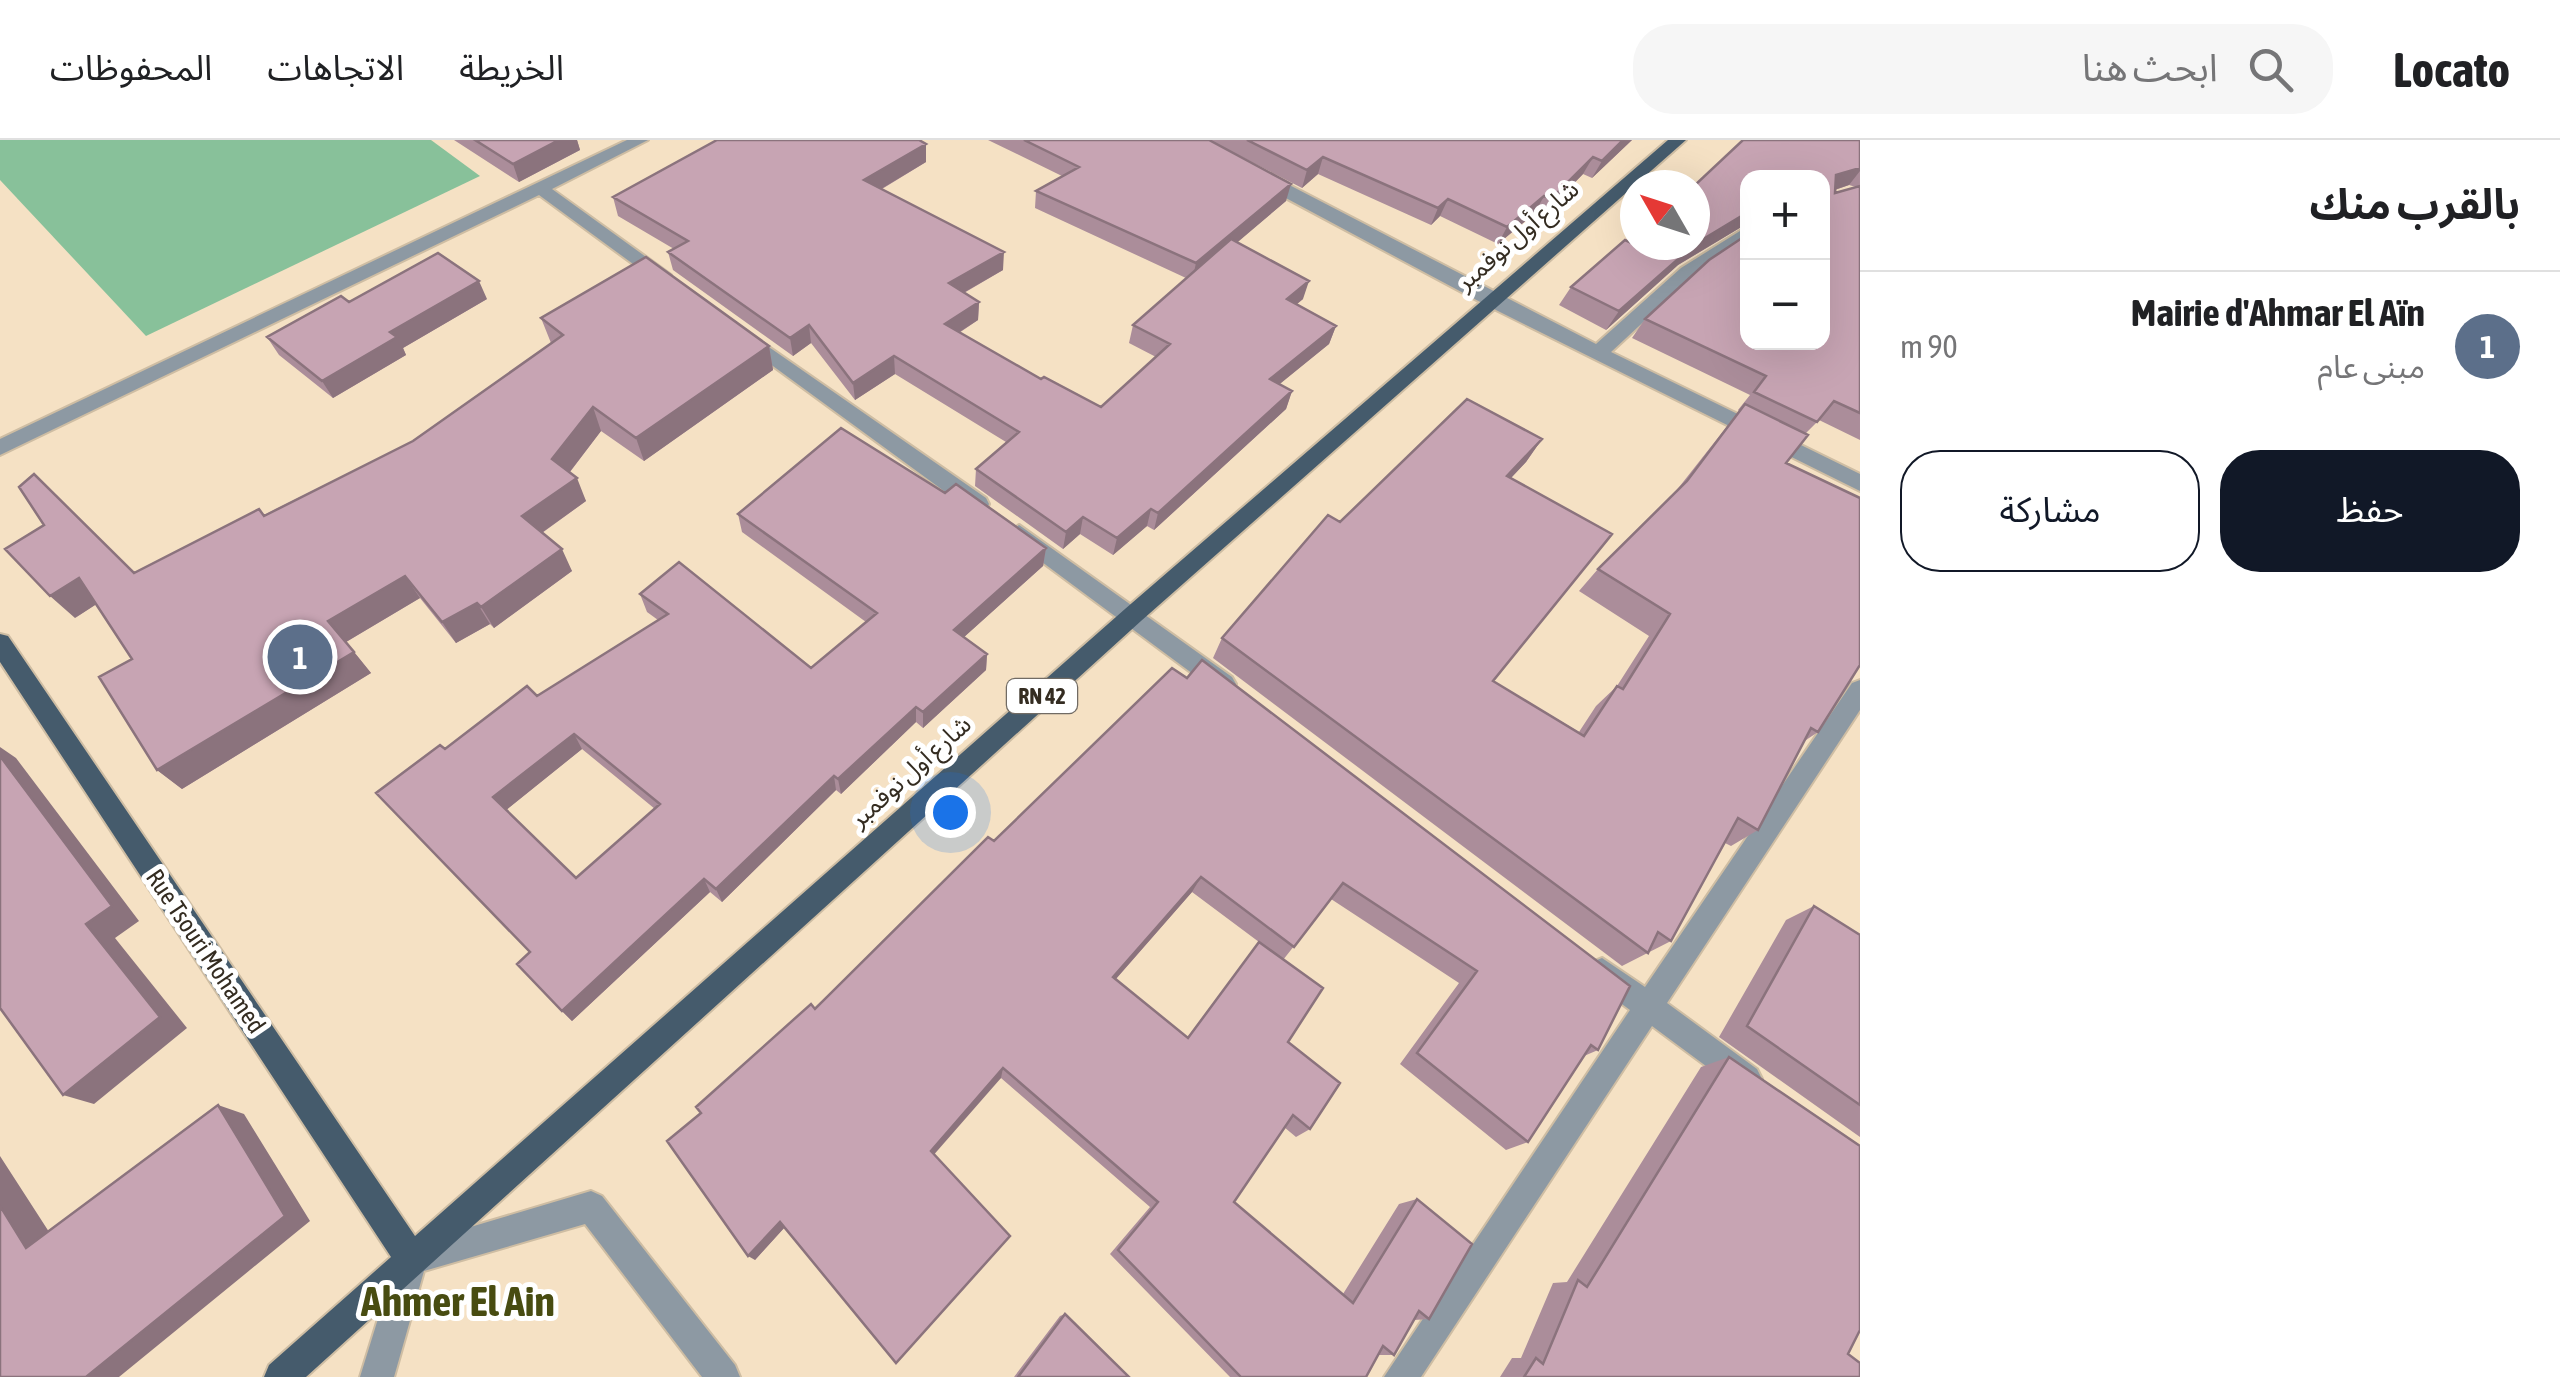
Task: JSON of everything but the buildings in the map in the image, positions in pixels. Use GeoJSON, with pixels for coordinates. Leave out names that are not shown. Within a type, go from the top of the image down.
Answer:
{"type":"FeatureCollection","features":[{"type":"Feature","properties":{"kind":"main road","name":"شارع أول نوفمبر"},"geometry":{"type":"LineString","coordinates":[[280,1377],[1133,615],[1678,140]]}},
{"type":"Feature","properties":{"kind":"main road","name":"Rue Tsouri Mohamed"},"geometry":{"type":"LineString","coordinates":[[0,643],[411,1259]]}},
{"type":"Feature","properties":{"kind":"street"},"geometry":{"type":"LineString","coordinates":[[0,448],[640,140]]}},
{"type":"Feature","properties":{"kind":"street"},"geometry":{"type":"LineString","coordinates":[[1240,166],[1491,300],[1860,482]]}},
{"type":"Feature","properties":{"kind":"street"},"geometry":{"type":"LineString","coordinates":[[542,190],[686,294]]}},
{"type":"Feature","properties":{"kind":"street"},"geometry":{"type":"LineString","coordinates":[[1598,353],[1686,272],[1740,237]]}},
{"type":"Feature","properties":{"kind":"street"},"geometry":{"type":"LineString","coordinates":[[718,316],[1242,698]]}},
{"type":"Feature","properties":{"kind":"street"},"geometry":{"type":"LineString","coordinates":[[1401,1377],[1860,690]]}},
{"type":"Feature","properties":{"kind":"street"},"geometry":{"type":"LineString","coordinates":[[1584,958],[1768,1094]]}},
{"type":"Feature","properties":{"kind":"street"},"geometry":{"type":"LineString","coordinates":[[377,1377],[411,1259],[592,1207],[723,1377]]}},
{"type":"Feature","properties":{"kind":"green space"},"geometry":{"type":"Polygon","coordinates":[[[0,140],[431,140],[480,176],[146,336],[0,180],[0,140]]]}},
{"type":"Feature","properties":{"kind":"place","name":"Mairie d'Ahmar El Aïn"},"geometry":{"type":"Point","coordinates":[300,657]}},
{"type":"Feature","properties":{"kind":"district","name":"Ahmer El Ain"},"geometry":{"type":"Point","coordinates":[458,1301]}}]}
